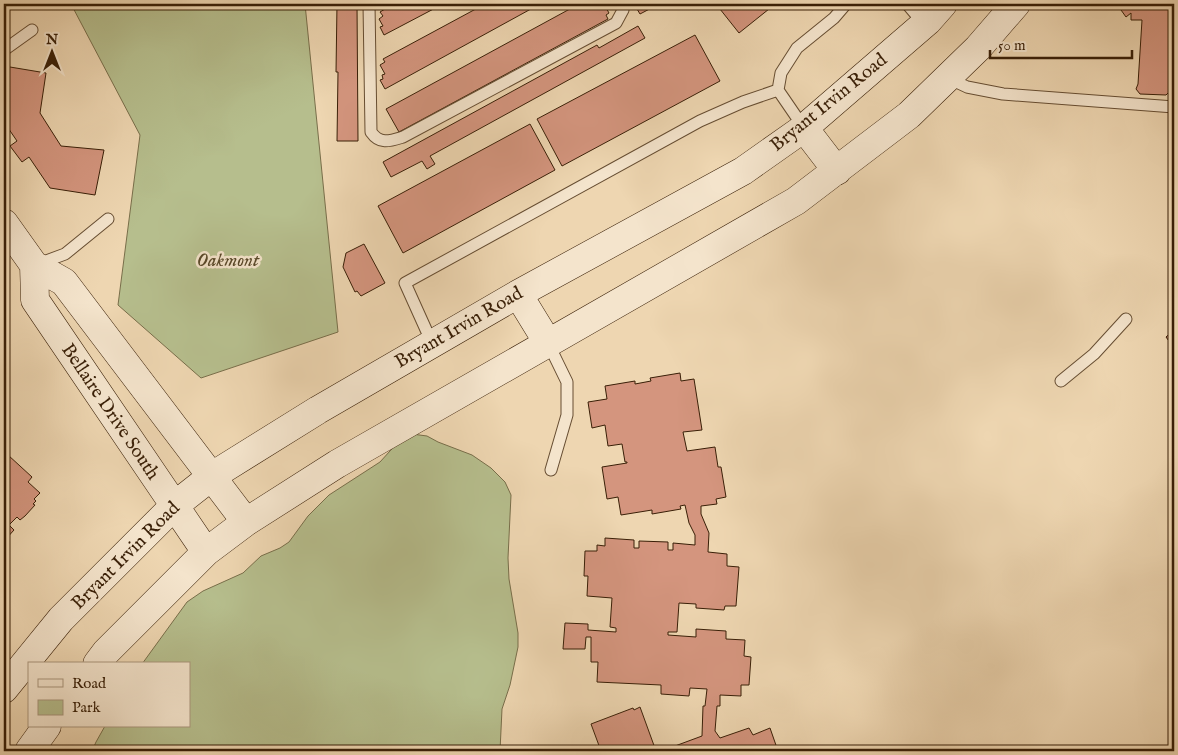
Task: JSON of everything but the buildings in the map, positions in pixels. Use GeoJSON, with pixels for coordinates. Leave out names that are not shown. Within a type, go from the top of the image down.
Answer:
{"type":"FeatureCollection","features":[{"type":"Feature","properties":{"kind":"main road","name":"Bryant Irvin Road"},"geometry":{"type":"LineString","coordinates":[[4,689],[62,619],[174,506],[212,476],[318,410],[518,294],[743,171],[804,128],[916,14],[943,4]]}},
{"type":"Feature","properties":{"kind":"main road"},"geometry":{"type":"LineString","coordinates":[[99,662],[119,639],[206,552],[246,522],[337,464],[796,201],[909,115],[978,48],[1016,4]]}},
{"type":"Feature","properties":{"kind":"main road"},"geometry":{"type":"LineString","coordinates":[[804,128],[837,171]]}},
{"type":"Feature","properties":{"kind":"main road","name":"Bellaire Drive South"},"geometry":{"type":"LineString","coordinates":[[4,223],[34,265],[64,282],[246,522]]}},
{"type":"Feature","properties":{"kind":"main road","name":"Bellaire Drive South"},"geometry":{"type":"LineString","coordinates":[[34,265],[36,300],[206,552]]}},
{"type":"Feature","properties":{"kind":"main road"},"geometry":{"type":"LineString","coordinates":[[518,294],[548,344]]}},
{"type":"Feature","properties":{"kind":"main road"},"geometry":{"type":"LineString","coordinates":[[29,751],[46,728]]}},
{"type":"Feature","properties":{"kind":"lane"},"geometry":{"type":"LineString","coordinates":[[369,4],[371,132],[375,139],[386,142],[403,137],[616,23],[623,10],[620,4]]}},
{"type":"Feature","properties":{"kind":"lane"},"geometry":{"type":"LineString","coordinates":[[804,128],[778,90],[781,73],[796,48],[834,18],[846,4]]}},
{"type":"Feature","properties":{"kind":"lane"},"geometry":{"type":"LineString","coordinates":[[4,50],[32,30]]}},
{"type":"Feature","properties":{"kind":"lane"},"geometry":{"type":"LineString","coordinates":[[948,78],[967,87],[1002,94],[1174,107]]}},
{"type":"Feature","properties":{"kind":"lane"},"geometry":{"type":"LineString","coordinates":[[432,344],[405,283],[700,121],[743,102],[778,90]]}},
{"type":"Feature","properties":{"kind":"lane"},"geometry":{"type":"LineString","coordinates":[[34,265],[65,254],[108,219]]}},
{"type":"Feature","properties":{"kind":"lane"},"geometry":{"type":"LineString","coordinates":[[1061,382],[1094,354],[1126,319]]}},
{"type":"Feature","properties":{"kind":"lane"},"geometry":{"type":"LineString","coordinates":[[548,344],[567,382],[567,415],[551,470]]}},
{"type":"Feature","properties":{"kind":"green space","name":"Oakmont"},"geometry":{"type":"Polygon","coordinates":[[[71,4],[305,4],[338,332],[201,378],[118,305],[140,135],[71,4]]]}},
{"type":"Feature","properties":{"kind":"green space"},"geometry":{"type":"Polygon","coordinates":[[[412,434],[427,436],[472,455],[491,468],[505,482],[511,495],[508,558],[509,579],[518,633],[518,647],[510,685],[502,709],[500,751],[92,751],[104,728],[190,728],[190,662],[143,662],[187,602],[203,591],[243,573],[261,556],[289,542],[308,516],[329,495],[380,462],[400,440],[412,434]]]}}]}
